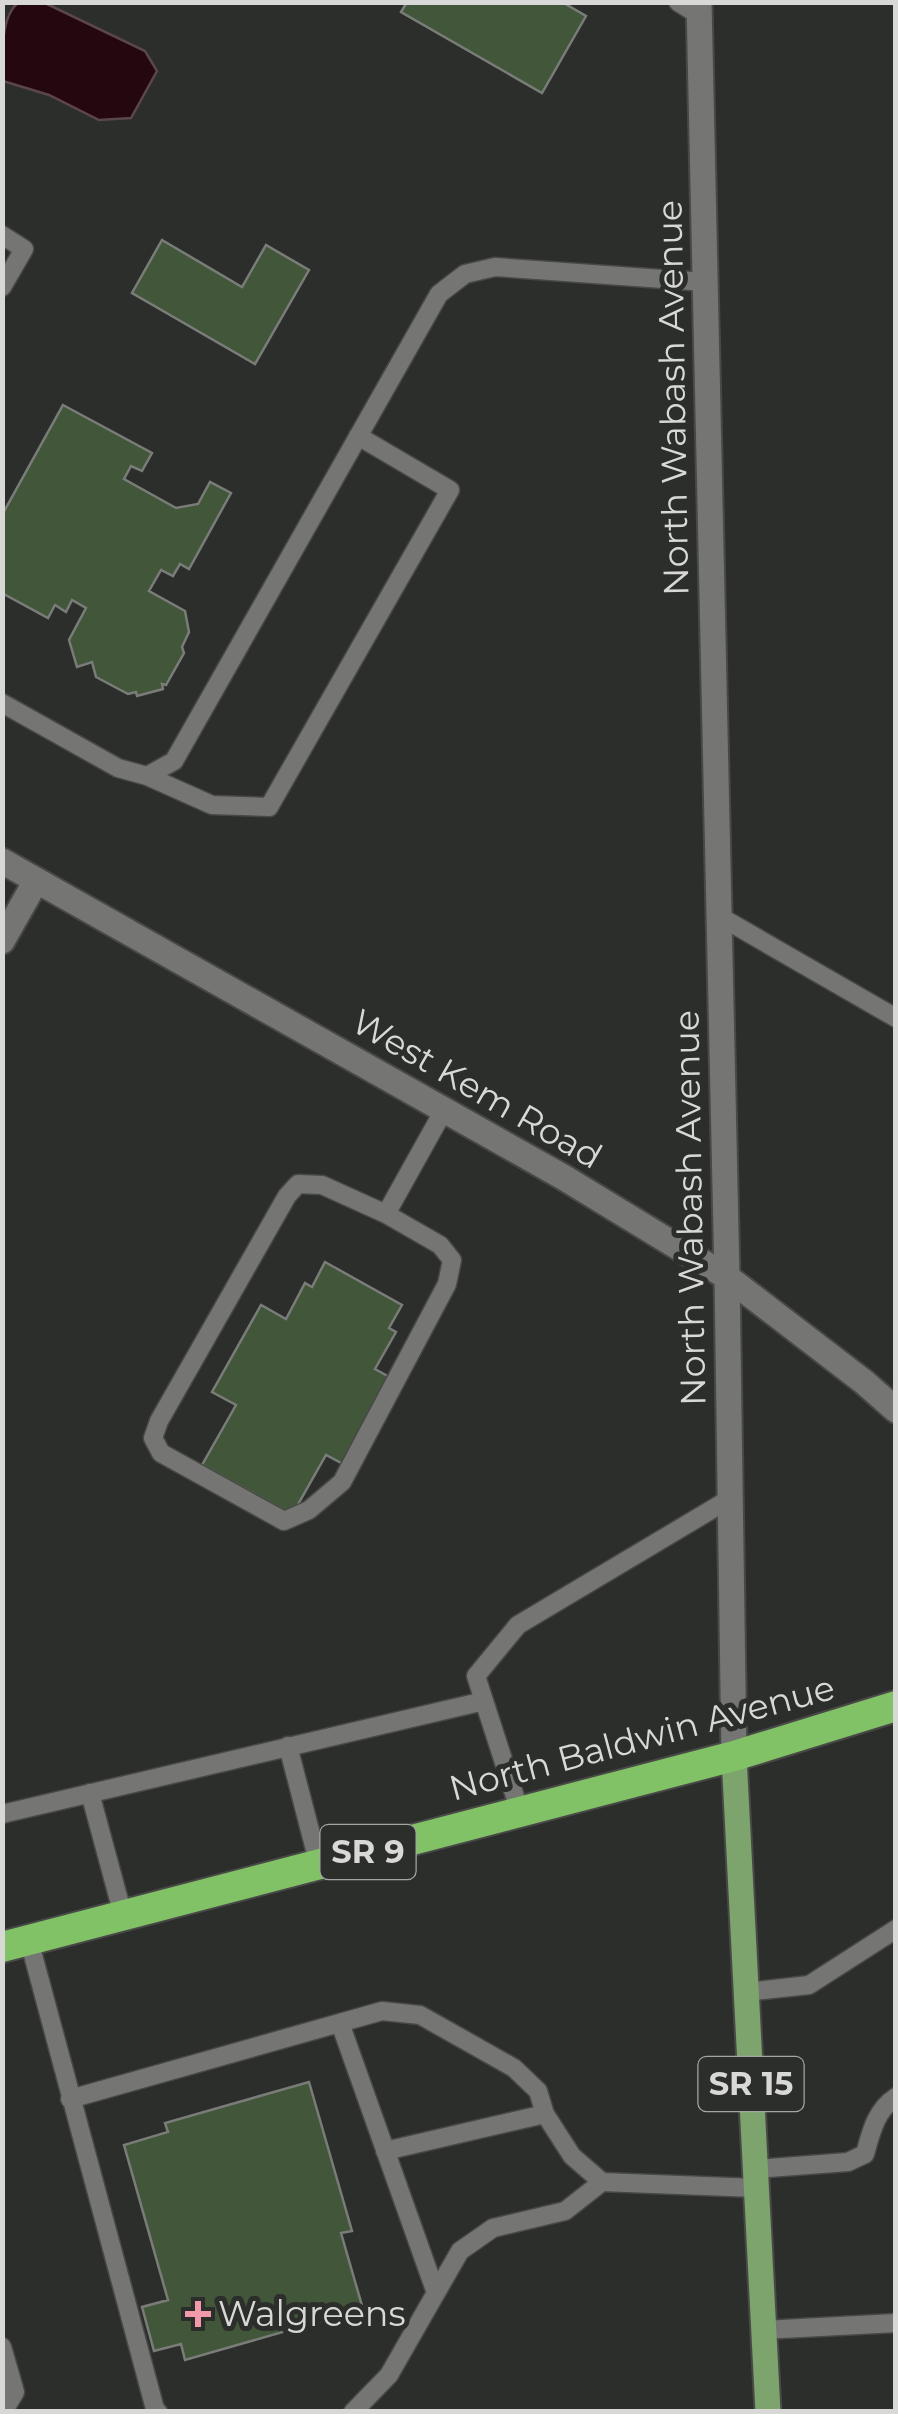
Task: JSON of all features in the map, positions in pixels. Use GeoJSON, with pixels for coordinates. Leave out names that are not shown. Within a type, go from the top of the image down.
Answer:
{"type":"FeatureCollection","features":[{"type":"Feature","properties":{"kind":"highway","name":"North Baldwin Avenue"},"geometry":{"type":"LineString","coordinates":[[16,1944],[734,1756],[896,1706]]}},
{"type":"Feature","properties":{"kind":"main road","name":"North Wabash Avenue"},"geometry":{"type":"LineString","coordinates":[[692,7],[705,282],[728,1277],[734,1756],[768,2412]]}},
{"type":"Feature","properties":{"kind":"main road","name":"West Kem Road"},"geometry":{"type":"LineString","coordinates":[[2,861],[564,1177],[728,1277],[896,1410]]}},
{"type":"Feature","properties":{"kind":"main road"},"geometry":{"type":"LineString","coordinates":[[2,941],[36,881]]}},
{"type":"Feature","properties":{"kind":"lane"},"geometry":{"type":"LineString","coordinates":[[2,236],[24,249],[2,287]]}},
{"type":"Feature","properties":{"kind":"lane"},"geometry":{"type":"LineString","coordinates":[[147,776],[174,761],[440,294],[465,274],[494,267],[705,282]]}},
{"type":"Feature","properties":{"kind":"lane"},"geometry":{"type":"LineString","coordinates":[[2,703],[118,768],[147,776],[212,805],[269,807],[450,490],[358,436]]}},
{"type":"Feature","properties":{"kind":"lane"},"geometry":{"type":"LineString","coordinates":[[719,916],[896,1018]]}},
{"type":"Feature","properties":{"kind":"lane"},"geometry":{"type":"LineString","coordinates":[[386,1214],[444,1110]]}},
{"type":"Feature","properties":{"kind":"lane"},"geometry":{"type":"LineString","coordinates":[[298,1184],[322,1185],[386,1214],[440,1246],[452,1260],[447,1284],[342,1482],[309,1510],[284,1520],[161,1453],[152,1438],[159,1421],[287,1196],[298,1184]]}},
{"type":"Feature","properties":{"kind":"lane"},"geometry":{"type":"LineString","coordinates":[[520,1812],[476,1676],[518,1625],[730,1498]]}},
{"type":"Feature","properties":{"kind":"lane"},"geometry":{"type":"LineString","coordinates":[[2,1814],[484,1701]]}},
{"type":"Feature","properties":{"kind":"lane"},"geometry":{"type":"LineString","coordinates":[[288,1746],[318,1865]]}},
{"type":"Feature","properties":{"kind":"lane"},"geometry":{"type":"LineString","coordinates":[[90,1793],[124,1916]]}},
{"type":"Feature","properties":{"kind":"lane"},"geometry":{"type":"LineString","coordinates":[[746,1992],[809,1985],[896,1929]]}},
{"type":"Feature","properties":{"kind":"lane"},"geometry":{"type":"LineString","coordinates":[[16,1944],[70,2099],[158,2412]]}},
{"type":"Feature","properties":{"kind":"lane"},"geometry":{"type":"LineString","coordinates":[[70,2099],[382,2011],[420,2015],[514,2068],[538,2091],[545,2114],[572,2156],[602,2182]]}},
{"type":"Feature","properties":{"kind":"lane"},"geometry":{"type":"LineString","coordinates":[[340,2023],[436,2293]]}},
{"type":"Feature","properties":{"kind":"lane"},"geometry":{"type":"LineString","coordinates":[[353,2412],[389,2374],[460,2251],[493,2228],[565,2211],[602,2182],[756,2179],[848,2162],[865,2154],[884,2104],[896,2097]]}},
{"type":"Feature","properties":{"kind":"lane"},"geometry":{"type":"LineString","coordinates":[[385,2151],[545,2114]]}},
{"type":"Feature","properties":{"kind":"lane"},"geometry":{"type":"LineString","coordinates":[[763,2330],[896,2323]]}},
{"type":"Feature","properties":{"kind":"lane"},"geometry":{"type":"LineString","coordinates":[[2,2347],[15,2392],[4,2412]]}},
{"type":"Feature","properties":{"kind":"shaded area"},"geometry":{"type":"Polygon","coordinates":[[[19,2],[45,3],[145,51],[157,71],[131,118],[99,120],[49,95],[3,81],[5,27],[19,2]]]}},
{"type":"Feature","properties":{"kind":"building"},"geometry":{"type":"Polygon","coordinates":[[[407,2],[562,2],[586,16],[542,93],[401,12],[407,2]]]}},
{"type":"Feature","properties":{"kind":"building"},"geometry":{"type":"Polygon","coordinates":[[[162,240],[242,287],[266,245],[309,270],[255,364],[132,293],[162,240]]]}},
{"type":"Feature","properties":{"kind":"building"},"geometry":{"type":"Polygon","coordinates":[[[63,405],[152,453],[142,471],[131,466],[124,479],[176,508],[198,504],[210,482],[231,493],[189,569],[180,564],[173,576],[161,570],[149,591],[185,611],[189,632],[182,647],[184,653],[166,685],[162,684],[163,689],[137,696],[136,692],[128,694],[96,677],[92,662],[77,667],[69,640],[86,608],[72,600],[66,612],[55,605],[48,618],[2,593],[2,515],[63,405]]]}},
{"type":"Feature","properties":{"kind":"building"},"geometry":{"type":"Polygon","coordinates":[[[325,1262],[402,1305],[389,1328],[396,1332],[375,1369],[393,1379],[345,1465],[326,1455],[292,1515],[202,1465],[236,1405],[212,1392],[261,1305],[286,1319],[305,1283],[312,1287],[325,1262]]]}},
{"type":"Feature","properties":{"kind":"building","name":"Walgreens"},"geometry":{"type":"Polygon","coordinates":[[[309,2082],[352,2231],[341,2233],[363,2309],[185,2360],[181,2344],[154,2351],[142,2307],[168,2300],[124,2145],[168,2132],[165,2123],[309,2082]]]}},
{"type":"Feature","properties":{"kind":"place","name":"Walgreens"},"geometry":{"type":"Point","coordinates":[198,2314]}}]}
